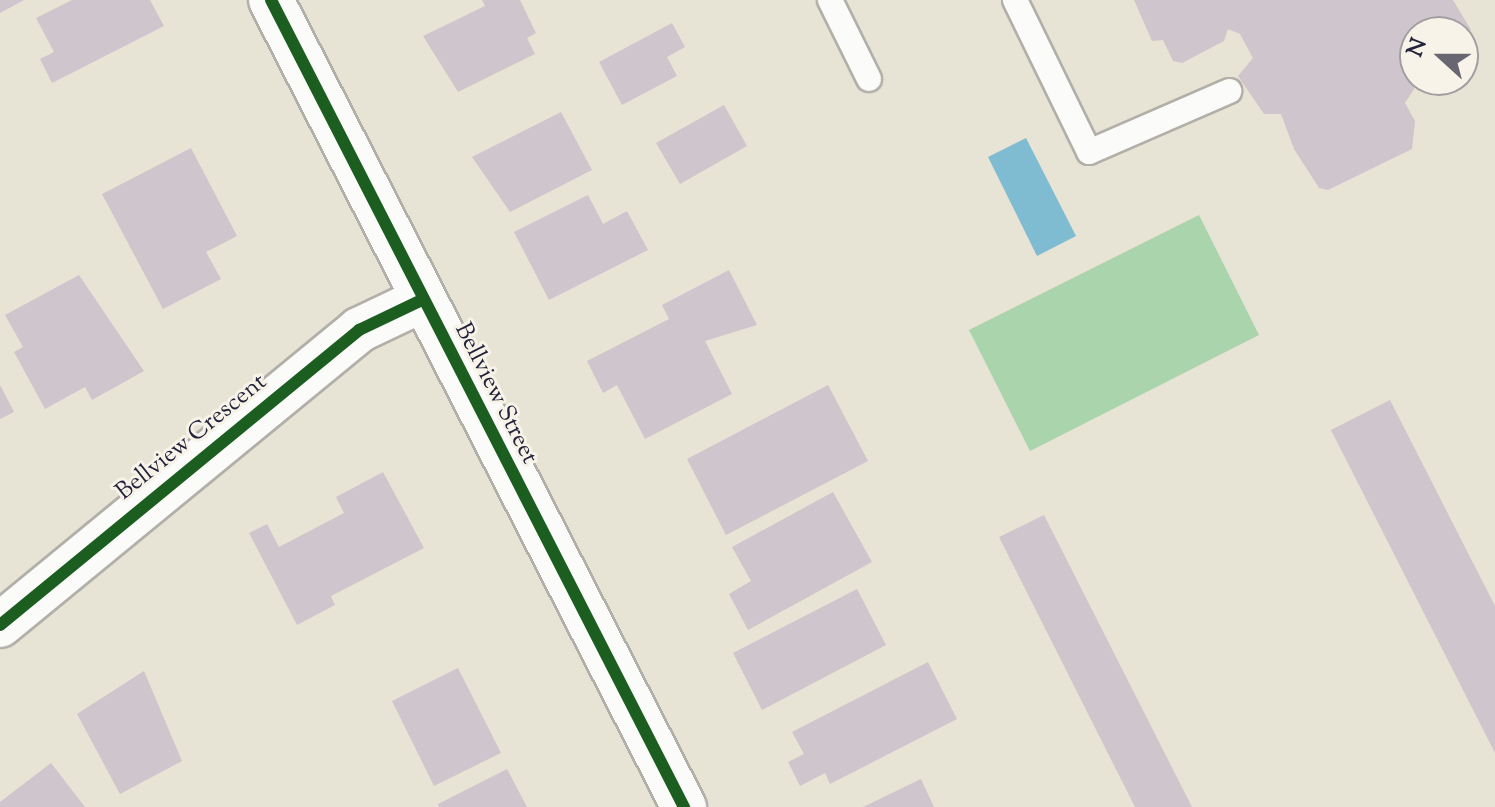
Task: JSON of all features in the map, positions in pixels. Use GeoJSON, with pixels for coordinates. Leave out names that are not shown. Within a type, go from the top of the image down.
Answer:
{"type":"FeatureCollection","features":[{"type":"Feature","properties":{"kind":"street","name":"Bellview Street"},"geometry":{"type":"LineString","coordinates":[[271,0],[684,807]]}},
{"type":"Feature","properties":{"kind":"street","name":"Bellview Crescent"},"geometry":{"type":"LineString","coordinates":[[0,625],[359,330],[422,300]]}},
{"type":"Feature","properties":{"kind":"lane"},"geometry":{"type":"LineString","coordinates":[[830,0],[869,79]]}},
{"type":"Feature","properties":{"kind":"lane"},"geometry":{"type":"LineString","coordinates":[[1015,0],[1089,152],[1229,91]]}},
{"type":"Feature","properties":{"kind":"green space"},"geometry":{"type":"Polygon","coordinates":[[[1199,215],[1259,335],[1030,451],[969,330],[1199,215]]]}},
{"type":"Feature","properties":{"kind":"water"},"geometry":{"type":"Polygon","coordinates":[[[1026,138],[1076,236],[1037,256],[988,157],[1026,138]]]}},
{"type":"Feature","properties":{"kind":"building"},"geometry":{"type":"Polygon","coordinates":[[[0,0],[24,0],[0,13],[0,0]]]}},
{"type":"Feature","properties":{"kind":"building"},"geometry":{"type":"Polygon","coordinates":[[[72,0],[150,0],[164,26],[52,83],[40,59],[54,52],[36,18],[72,0]]]}},
{"type":"Feature","properties":{"kind":"building"},"geometry":{"type":"Polygon","coordinates":[[[482,0],[520,0],[536,33],[527,38],[535,54],[458,92],[423,36],[485,6],[482,0]]]}},
{"type":"Feature","properties":{"kind":"building"},"geometry":{"type":"Polygon","coordinates":[[[1134,0],[1453,0],[1463,16],[1399,16],[1399,96],[1410,96],[1405,103],[1415,121],[1412,149],[1328,190],[1319,188],[1294,149],[1281,114],[1264,114],[1238,76],[1253,58],[1240,34],[1228,29],[1224,41],[1182,63],[1173,61],[1163,40],[1152,41],[1134,0]]]}},
{"type":"Feature","properties":{"kind":"building"},"geometry":{"type":"Polygon","coordinates":[[[672,23],[685,47],[667,57],[677,76],[622,105],[599,62],[672,23]]]}},
{"type":"Feature","properties":{"kind":"building"},"geometry":{"type":"Polygon","coordinates":[[[724,105],[747,146],[680,184],[656,143],[724,105]]]}},
{"type":"Feature","properties":{"kind":"building"},"geometry":{"type":"Polygon","coordinates":[[[561,112],[592,170],[510,212],[472,157],[561,112]]]}},
{"type":"Feature","properties":{"kind":"building"},"geometry":{"type":"Polygon","coordinates":[[[191,148],[237,236],[206,252],[221,279],[163,309],[102,194],[191,148]]]}},
{"type":"Feature","properties":{"kind":"building"},"geometry":{"type":"Polygon","coordinates":[[[588,195],[603,224],[627,211],[648,250],[549,300],[514,232],[588,195]]]}},
{"type":"Feature","properties":{"kind":"building"},"geometry":{"type":"Polygon","coordinates":[[[729,270],[757,325],[705,341],[732,394],[645,439],[617,385],[603,393],[587,361],[669,319],[662,305],[729,270]]]}},
{"type":"Feature","properties":{"kind":"building"},"geometry":{"type":"Polygon","coordinates":[[[79,275],[144,371],[92,400],[85,387],[45,409],[14,352],[23,347],[5,315],[79,275]]]}},
{"type":"Feature","properties":{"kind":"building"},"geometry":{"type":"Polygon","coordinates":[[[0,385],[14,412],[0,419],[0,385]]]}},
{"type":"Feature","properties":{"kind":"building"},"geometry":{"type":"Polygon","coordinates":[[[828,385],[868,461],[726,535],[687,459],[828,385]]]}},
{"type":"Feature","properties":{"kind":"building"},"geometry":{"type":"Polygon","coordinates":[[[1390,400],[1495,606],[1495,753],[1331,430],[1390,400]]]}},
{"type":"Feature","properties":{"kind":"building"},"geometry":{"type":"Polygon","coordinates":[[[383,472],[424,548],[331,596],[335,605],[297,625],[249,533],[267,524],[279,547],[344,513],[336,497],[383,472]]]}},
{"type":"Feature","properties":{"kind":"building"},"geometry":{"type":"Polygon","coordinates":[[[833,492],[872,562],[748,630],[729,594],[751,581],[732,547],[833,492]]]}},
{"type":"Feature","properties":{"kind":"building"},"geometry":{"type":"Polygon","coordinates":[[[1044,515],[1192,807],[1135,807],[999,537],[1044,515]]]}},
{"type":"Feature","properties":{"kind":"building"},"geometry":{"type":"Polygon","coordinates":[[[857,589],[886,645],[762,710],[733,653],[857,589]]]}},
{"type":"Feature","properties":{"kind":"building"},"geometry":{"type":"Polygon","coordinates":[[[928,662],[957,719],[830,784],[825,773],[800,786],[788,762],[804,754],[792,732],[928,662]]]}},
{"type":"Feature","properties":{"kind":"building"},"geometry":{"type":"Polygon","coordinates":[[[458,668],[501,753],[434,786],[392,701],[458,668]]]}},
{"type":"Feature","properties":{"kind":"building"},"geometry":{"type":"Polygon","coordinates":[[[144,671],[182,761],[120,794],[77,714],[144,671]]]}},
{"type":"Feature","properties":{"kind":"building"},"geometry":{"type":"Polygon","coordinates":[[[51,763],[85,807],[0,807],[0,802],[51,763]]]}},
{"type":"Feature","properties":{"kind":"building"},"geometry":{"type":"Polygon","coordinates":[[[507,769],[527,807],[439,807],[438,804],[507,769]]]}},
{"type":"Feature","properties":{"kind":"building"},"geometry":{"type":"Polygon","coordinates":[[[921,779],[934,807],[863,807],[921,779]]]}},
{"type":"Feature","properties":{"kind":"cycle path"},"geometry":{"type":"LineString","coordinates":[[271,0],[684,807]]}},
{"type":"Feature","properties":{"kind":"cycle path"},"geometry":{"type":"LineString","coordinates":[[0,625],[359,330],[422,300]]}}]}
